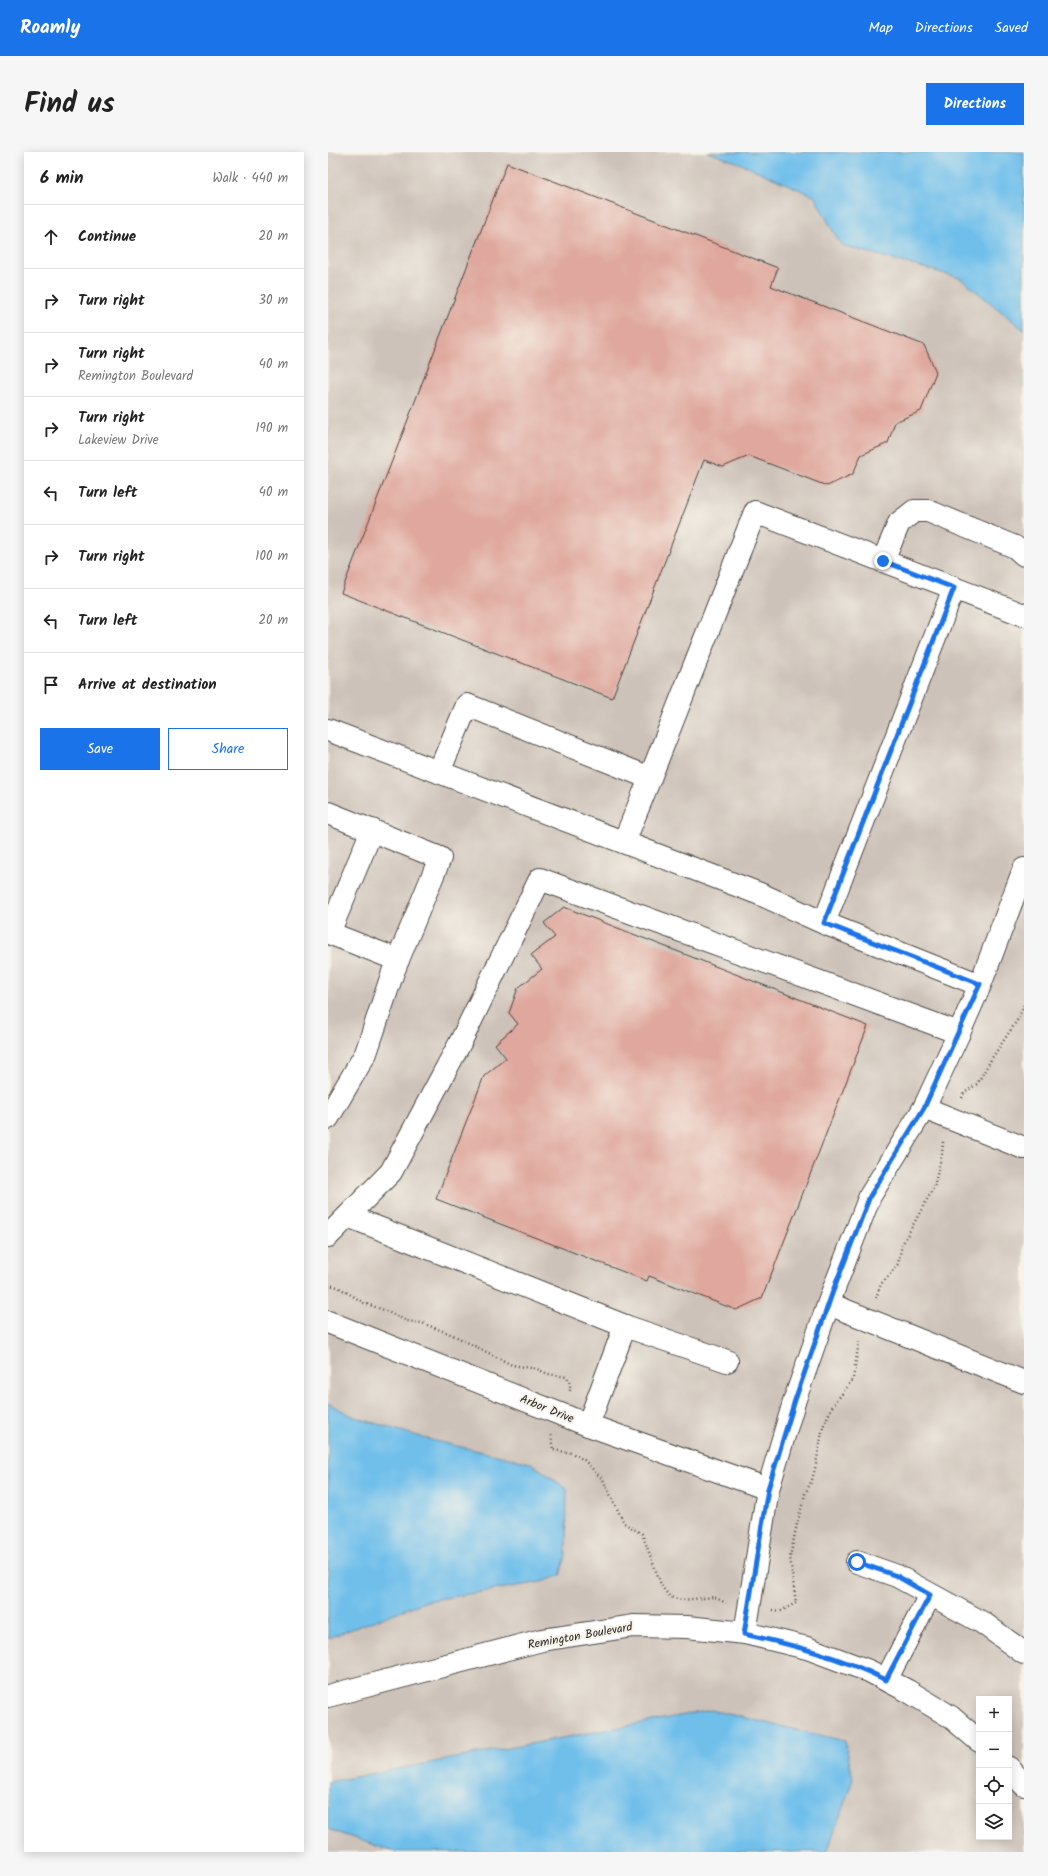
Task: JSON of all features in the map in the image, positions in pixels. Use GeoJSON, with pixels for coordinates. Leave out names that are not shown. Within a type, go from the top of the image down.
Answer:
{"type":"FeatureCollection","features":[{"type":"Feature","properties":{"kind":"street"},"geometry":{"type":"LineString","coordinates":[[883,561],[899,523],[914,511],[928,511],[1015,547],[1024,555]]}},
{"type":"Feature","properties":{"kind":"street"},"geometry":{"type":"LineString","coordinates":[[624,842],[755,512],[954,588],[1022,609]]}},
{"type":"Feature","properties":{"kind":"street"},"geometry":{"type":"LineString","coordinates":[[824,923],[954,588]]}},
{"type":"Feature","properties":{"kind":"street"},"geometry":{"type":"LineString","coordinates":[[440,772],[468,705],[650,778]]}},
{"type":"Feature","properties":{"kind":"street"},"geometry":{"type":"LineString","coordinates":[[328,730],[760,894],[824,923],[980,984]]}},
{"type":"Feature","properties":{"kind":"street"},"geometry":{"type":"LineString","coordinates":[[328,813],[440,858],[398,960],[366,1053],[328,1118]]}},
{"type":"Feature","properties":{"kind":"street"},"geometry":{"type":"LineString","coordinates":[[372,830],[329,933],[398,960]]}},
{"type":"Feature","properties":{"kind":"street"},"geometry":{"type":"LineString","coordinates":[[744,1634],[768,1489],[795,1400],[828,1304],[870,1196],[924,1108],[959,1033],[980,984],[1024,870]]}},
{"type":"Feature","properties":{"kind":"street"},"geometry":{"type":"LineString","coordinates":[[328,1236],[391,1172],[460,1044],[540,879],[959,1033]]}},
{"type":"Feature","properties":{"kind":"street"},"geometry":{"type":"LineString","coordinates":[[924,1108],[1024,1148]]}},
{"type":"Feature","properties":{"kind":"street"},"geometry":{"type":"LineString","coordinates":[[348,1216],[625,1326],[727,1361]]}},
{"type":"Feature","properties":{"kind":"street"},"geometry":{"type":"LineString","coordinates":[[828,1304],[1024,1382]]}},
{"type":"Feature","properties":{"kind":"street","name":"Arbor Drive"},"geometry":{"type":"LineString","coordinates":[[328,1322],[588,1425],[768,1489]]}},
{"type":"Feature","properties":{"kind":"street"},"geometry":{"type":"LineString","coordinates":[[588,1425],[625,1326]]}},
{"type":"Feature","properties":{"kind":"street"},"geometry":{"type":"LineString","coordinates":[[857,1562],[897,1576],[983,1622],[1024,1653]]}},
{"type":"Feature","properties":{"kind":"street"},"geometry":{"type":"LineString","coordinates":[[886,1680],[930,1595]]}},
{"type":"Feature","properties":{"kind":"street","name":"Remington Boulevard"},"geometry":{"type":"LineString","coordinates":[[328,1696],[542,1640],[633,1626],[687,1627],[744,1634],[807,1648],[886,1680],[951,1717],[976,1738]]}},
{"type":"Feature","properties":{"kind":"street"},"geometry":{"type":"LineString","coordinates":[[1012,1771],[1024,1785]]}},
{"type":"Feature","properties":{"kind":"path"},"geometry":{"type":"LineString","coordinates":[[328,1285],[338,1287],[364,1303],[384,1310],[407,1321],[422,1322],[453,1335],[512,1365],[537,1369],[548,1374],[567,1377],[570,1384],[570,1391]]}},
{"type":"Feature","properties":{"kind":"path"},"geometry":{"type":"LineString","coordinates":[[550,1436],[553,1450],[572,1453],[584,1460],[603,1480],[624,1523],[642,1534],[662,1587],[670,1597],[682,1600],[714,1597],[724,1603]]}},
{"type":"Feature","properties":{"kind":"shaded area"},"geometry":{"type":"Polygon","coordinates":[[[328,152],[1024,152],[1024,1852],[328,1852],[328,152]]]}},
{"type":"Feature","properties":{"kind":"water"},"geometry":{"type":"Polygon","coordinates":[[[707,152],[1024,152],[1024,330],[960,278],[841,245],[814,196],[737,162],[707,152]]]}},
{"type":"Feature","properties":{"kind":"water"},"geometry":{"type":"Polygon","coordinates":[[[328,1403],[354,1417],[431,1440],[531,1463],[567,1489],[566,1555],[560,1576],[541,1582],[427,1601],[328,1638],[328,1403]]]}},
{"type":"Feature","properties":{"kind":"water"},"geometry":{"type":"Polygon","coordinates":[[[711,1710],[845,1741],[853,1779],[827,1852],[394,1852],[328,1829],[328,1782],[711,1710]]]}},
{"type":"Feature","properties":{"kind":"building"},"geometry":{"type":"Polygon","coordinates":[[[507,163],[778,268],[771,286],[924,345],[936,372],[921,411],[895,422],[888,443],[861,455],[853,474],[827,486],[749,456],[723,467],[704,460],[612,698],[341,593],[507,163]]]}},
{"type":"Feature","properties":{"kind":"building"},"geometry":{"type":"Polygon","coordinates":[[[564,907],[868,1026],[762,1298],[736,1310],[649,1276],[647,1281],[436,1199],[484,1076],[506,1058],[495,1044],[518,1024],[509,1013],[518,988],[542,969],[531,955],[555,937],[544,923],[564,907]]]}},
{"type":"Feature","properties":{"kind":"route"},"geometry":{"type":"LineString","coordinates":[[857,1562],[897,1576],[930,1595],[886,1680],[807,1648],[744,1634],[768,1489],[795,1400],[833,1291],[870,1196],[924,1108],[980,984],[824,923],[954,588],[883,561]]}}]}
